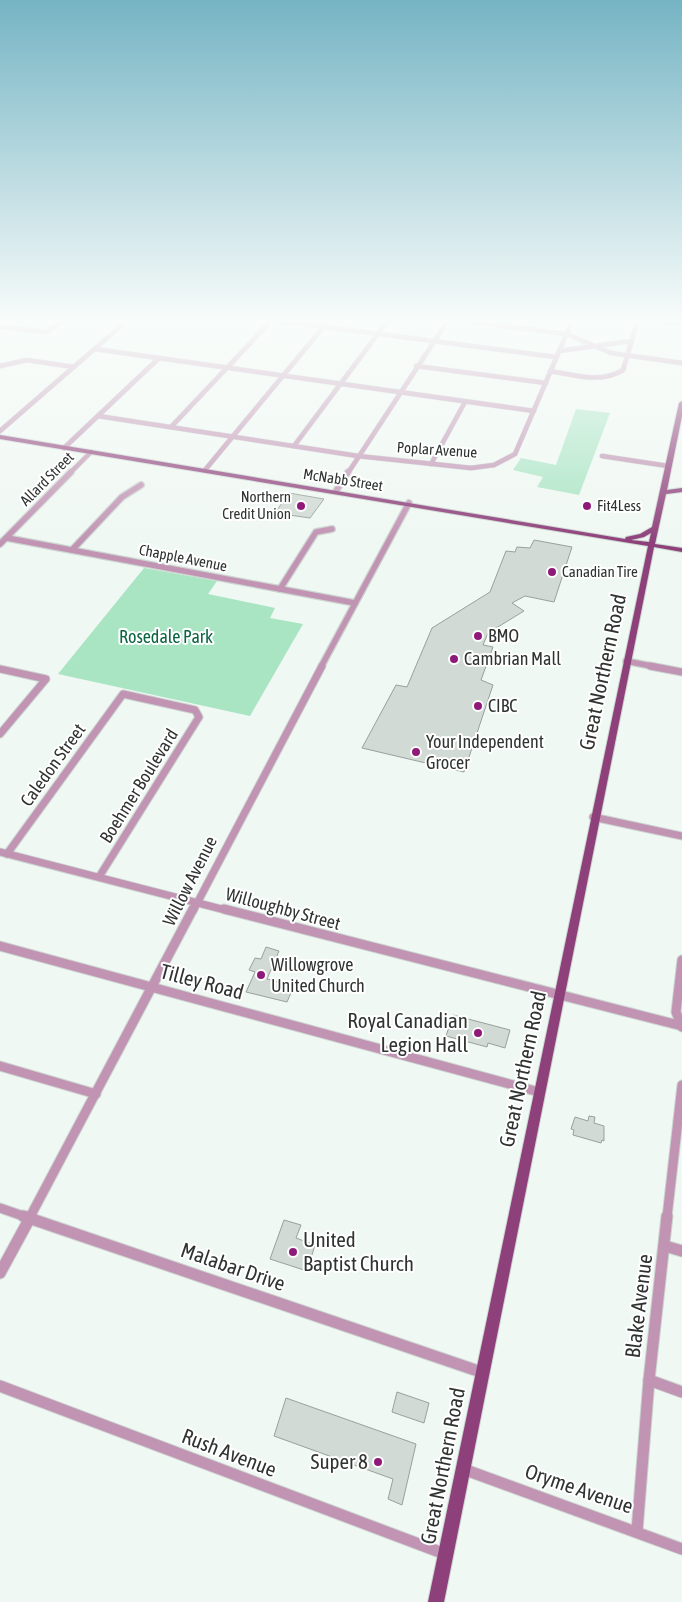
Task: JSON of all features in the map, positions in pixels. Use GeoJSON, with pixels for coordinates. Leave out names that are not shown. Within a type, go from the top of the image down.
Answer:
{"type":"FeatureCollection","features":[{"type":"Feature","properties":{"kind":"main road"},"geometry":{"type":"LineString","coordinates":[[651,545],[682,403]]}},
{"type":"Feature","properties":{"kind":"main road","name":"McNabb Street"},"geometry":{"type":"LineString","coordinates":[[0,437],[409,503],[682,550]]}},
{"type":"Feature","properties":{"kind":"main road"},"geometry":{"type":"LineString","coordinates":[[662,492],[682,490]]}},
{"type":"Feature","properties":{"kind":"main road"},"geometry":{"type":"LineString","coordinates":[[619,539],[642,536],[653,529]]}},
{"type":"Feature","properties":{"kind":"main road","name":"Great Northern Road"},"geometry":{"type":"LineString","coordinates":[[436,1602],[481,1372],[559,996],[593,817],[651,545]]}},
{"type":"Feature","properties":{"kind":"street"},"geometry":{"type":"LineString","coordinates":[[0,431],[43,394]]}},
{"type":"Feature","properties":{"kind":"street"},"geometry":{"type":"LineString","coordinates":[[64,448],[121,394]]}},
{"type":"Feature","properties":{"kind":"street"},"geometry":{"type":"LineString","coordinates":[[172,427],[202,394]]}},
{"type":"Feature","properties":{"kind":"street"},"geometry":{"type":"LineString","coordinates":[[205,470],[267,394]]}},
{"type":"Feature","properties":{"kind":"street"},"geometry":{"type":"LineString","coordinates":[[294,446],[333,394]]}},
{"type":"Feature","properties":{"kind":"street"},"geometry":{"type":"LineString","coordinates":[[336,491],[398,394]]}},
{"type":"Feature","properties":{"kind":"street"},"geometry":{"type":"LineString","coordinates":[[411,394],[534,411]]}},
{"type":"Feature","properties":{"kind":"street","name":"Poplar Avenue"},"geometry":{"type":"LineString","coordinates":[[98,416],[358,456],[471,468],[494,465],[515,454],[541,394]]}},
{"type":"Feature","properties":{"kind":"street"},"geometry":{"type":"LineString","coordinates":[[431,464],[465,402]]}},
{"type":"Feature","properties":{"kind":"street","name":"Allard Street"},"geometry":{"type":"LineString","coordinates":[[0,544],[92,452]]}},
{"type":"Feature","properties":{"kind":"street"},"geometry":{"type":"LineString","coordinates":[[602,456],[668,466]]}},
{"type":"Feature","properties":{"kind":"street"},"geometry":{"type":"LineString","coordinates":[[72,550],[122,497],[141,485]]}},
{"type":"Feature","properties":{"kind":"street","name":"Willow Avenue"},"geometry":{"type":"LineString","coordinates":[[0,1273],[154,987],[197,902],[409,503]]}},
{"type":"Feature","properties":{"kind":"street"},"geometry":{"type":"LineString","coordinates":[[280,589],[316,532],[332,530]]}},
{"type":"Feature","properties":{"kind":"street","name":"Chapple Avenue"},"geometry":{"type":"LineString","coordinates":[[6,538],[355,603]]}},
{"type":"Feature","properties":{"kind":"street"},"geometry":{"type":"LineString","coordinates":[[626,661],[682,672]]}},
{"type":"Feature","properties":{"kind":"street"},"geometry":{"type":"LineString","coordinates":[[0,669],[46,679],[0,734]]}},
{"type":"Feature","properties":{"kind":"street","name":"Boehmer Boulevard"},"geometry":{"type":"LineString","coordinates":[[99,878],[199,717],[195,710],[123,694]]}},
{"type":"Feature","properties":{"kind":"street","name":"Caledon Street"},"geometry":{"type":"LineString","coordinates":[[4,853],[123,694]]}},
{"type":"Feature","properties":{"kind":"street"},"geometry":{"type":"LineString","coordinates":[[593,817],[682,836]]}},
{"type":"Feature","properties":{"kind":"street","name":"Willoughby Street"},"geometry":{"type":"LineString","coordinates":[[4,853],[682,1027]]}},
{"type":"Feature","properties":{"kind":"street","name":"Tilley Road"},"geometry":{"type":"LineString","coordinates":[[0,946],[539,1092]]}},
{"type":"Feature","properties":{"kind":"street"},"geometry":{"type":"LineString","coordinates":[[682,960],[676,1012],[682,1027]]}},
{"type":"Feature","properties":{"kind":"street"},"geometry":{"type":"LineString","coordinates":[[0,1066],[96,1094]]}},
{"type":"Feature","properties":{"kind":"street","name":"Blake Avenue"},"geometry":{"type":"LineString","coordinates":[[637,1531],[649,1380],[680,1129],[682,1085]]}},
{"type":"Feature","properties":{"kind":"street","name":"Malabar Drive"},"geometry":{"type":"LineString","coordinates":[[0,1208],[481,1372]]}},
{"type":"Feature","properties":{"kind":"street"},"geometry":{"type":"LineString","coordinates":[[665,1246],[682,1251]]}},
{"type":"Feature","properties":{"kind":"street"},"geometry":{"type":"LineString","coordinates":[[649,1380],[682,1392]]}},
{"type":"Feature","properties":{"kind":"street","name":"Rush Avenue"},"geometry":{"type":"LineString","coordinates":[[0,1386],[446,1554]]}},
{"type":"Feature","properties":{"kind":"street","name":"Oryme Avenue"},"geometry":{"type":"LineString","coordinates":[[462,1469],[637,1531],[682,1549]]}},
{"type":"Feature","properties":{"kind":"green space"},"geometry":{"type":"Polygon","coordinates":[[[576,409],[610,413],[579,495],[537,487],[543,477],[513,470],[521,458],[556,465],[576,409]]]}},
{"type":"Feature","properties":{"kind":"green space","name":"Rosedale Park"},"geometry":{"type":"Polygon","coordinates":[[[144,568],[217,581],[208,594],[275,608],[270,618],[303,624],[250,716],[58,674],[144,568]]]}},
{"type":"Feature","properties":{"kind":"building","name":"Northern Credit Union"},"geometry":{"type":"Polygon","coordinates":[[[289,493],[324,499],[310,518],[275,513],[289,493]]]}},
{"type":"Feature","properties":{"kind":"building","name":"Cambrian Mall"},"geometry":{"type":"Polygon","coordinates":[[[534,540],[572,547],[554,602],[525,596],[512,603],[524,611],[488,633],[483,645],[493,647],[481,680],[493,685],[464,772],[362,748],[396,685],[407,687],[432,628],[490,592],[506,551],[515,552],[517,547],[530,548],[534,540]]]}},
{"type":"Feature","properties":{"kind":"building","name":"Willowgrove United Church"},"geometry":{"type":"Polygon","coordinates":[[[266,947],[279,951],[267,979],[294,986],[287,1002],[246,992],[255,972],[249,970],[255,958],[261,959],[266,947]]]}},
{"type":"Feature","properties":{"kind":"building","name":"Royal Canadian Legion Hall"},"geometry":{"type":"Polygon","coordinates":[[[453,1015],[510,1030],[505,1048],[488,1043],[487,1047],[446,1036],[453,1015]]]}},
{"type":"Feature","properties":{"kind":"building"},"geometry":{"type":"Polygon","coordinates":[[[589,1116],[595,1117],[594,1123],[604,1126],[604,1141],[602,1140],[601,1143],[573,1135],[574,1130],[571,1129],[575,1117],[588,1121],[589,1116]]]}},
{"type":"Feature","properties":{"kind":"building","name":"United Baptist Church"},"geometry":{"type":"Polygon","coordinates":[[[284,1220],[301,1225],[296,1238],[315,1245],[307,1271],[270,1259],[284,1220]]]}},
{"type":"Feature","properties":{"kind":"building"},"geometry":{"type":"Polygon","coordinates":[[[397,1392],[429,1403],[424,1423],[392,1412],[397,1392]]]}},
{"type":"Feature","properties":{"kind":"building","name":"Super 8"},"geometry":{"type":"Polygon","coordinates":[[[286,1398],[416,1444],[402,1505],[388,1499],[393,1479],[274,1436],[286,1398]]]}},
{"type":"Feature","properties":{"kind":"place","name":"Northern Credit Union"},"geometry":{"type":"Point","coordinates":[301,506]}},
{"type":"Feature","properties":{"kind":"place","name":"Fit4Less"},"geometry":{"type":"Point","coordinates":[587,506]}},
{"type":"Feature","properties":{"kind":"place","name":"Canadian Tire"},"geometry":{"type":"Point","coordinates":[552,572]}},
{"type":"Feature","properties":{"kind":"place","name":"BMO"},"geometry":{"type":"Point","coordinates":[478,636]}},
{"type":"Feature","properties":{"kind":"place","name":"Cambrian Mall"},"geometry":{"type":"Point","coordinates":[454,659]}},
{"type":"Feature","properties":{"kind":"place","name":"CIBC"},"geometry":{"type":"Point","coordinates":[478,706]}},
{"type":"Feature","properties":{"kind":"place","name":"Your Independent Grocer"},"geometry":{"type":"Point","coordinates":[416,752]}},
{"type":"Feature","properties":{"kind":"place","name":"Willowgrove United Church"},"geometry":{"type":"Point","coordinates":[261,975]}},
{"type":"Feature","properties":{"kind":"place","name":"Royal Canadian Legion Hall"},"geometry":{"type":"Point","coordinates":[478,1033]}},
{"type":"Feature","properties":{"kind":"place","name":"United Baptist Church"},"geometry":{"type":"Point","coordinates":[293,1252]}},
{"type":"Feature","properties":{"kind":"place","name":"Super 8"},"geometry":{"type":"Point","coordinates":[378,1462]}}]}
